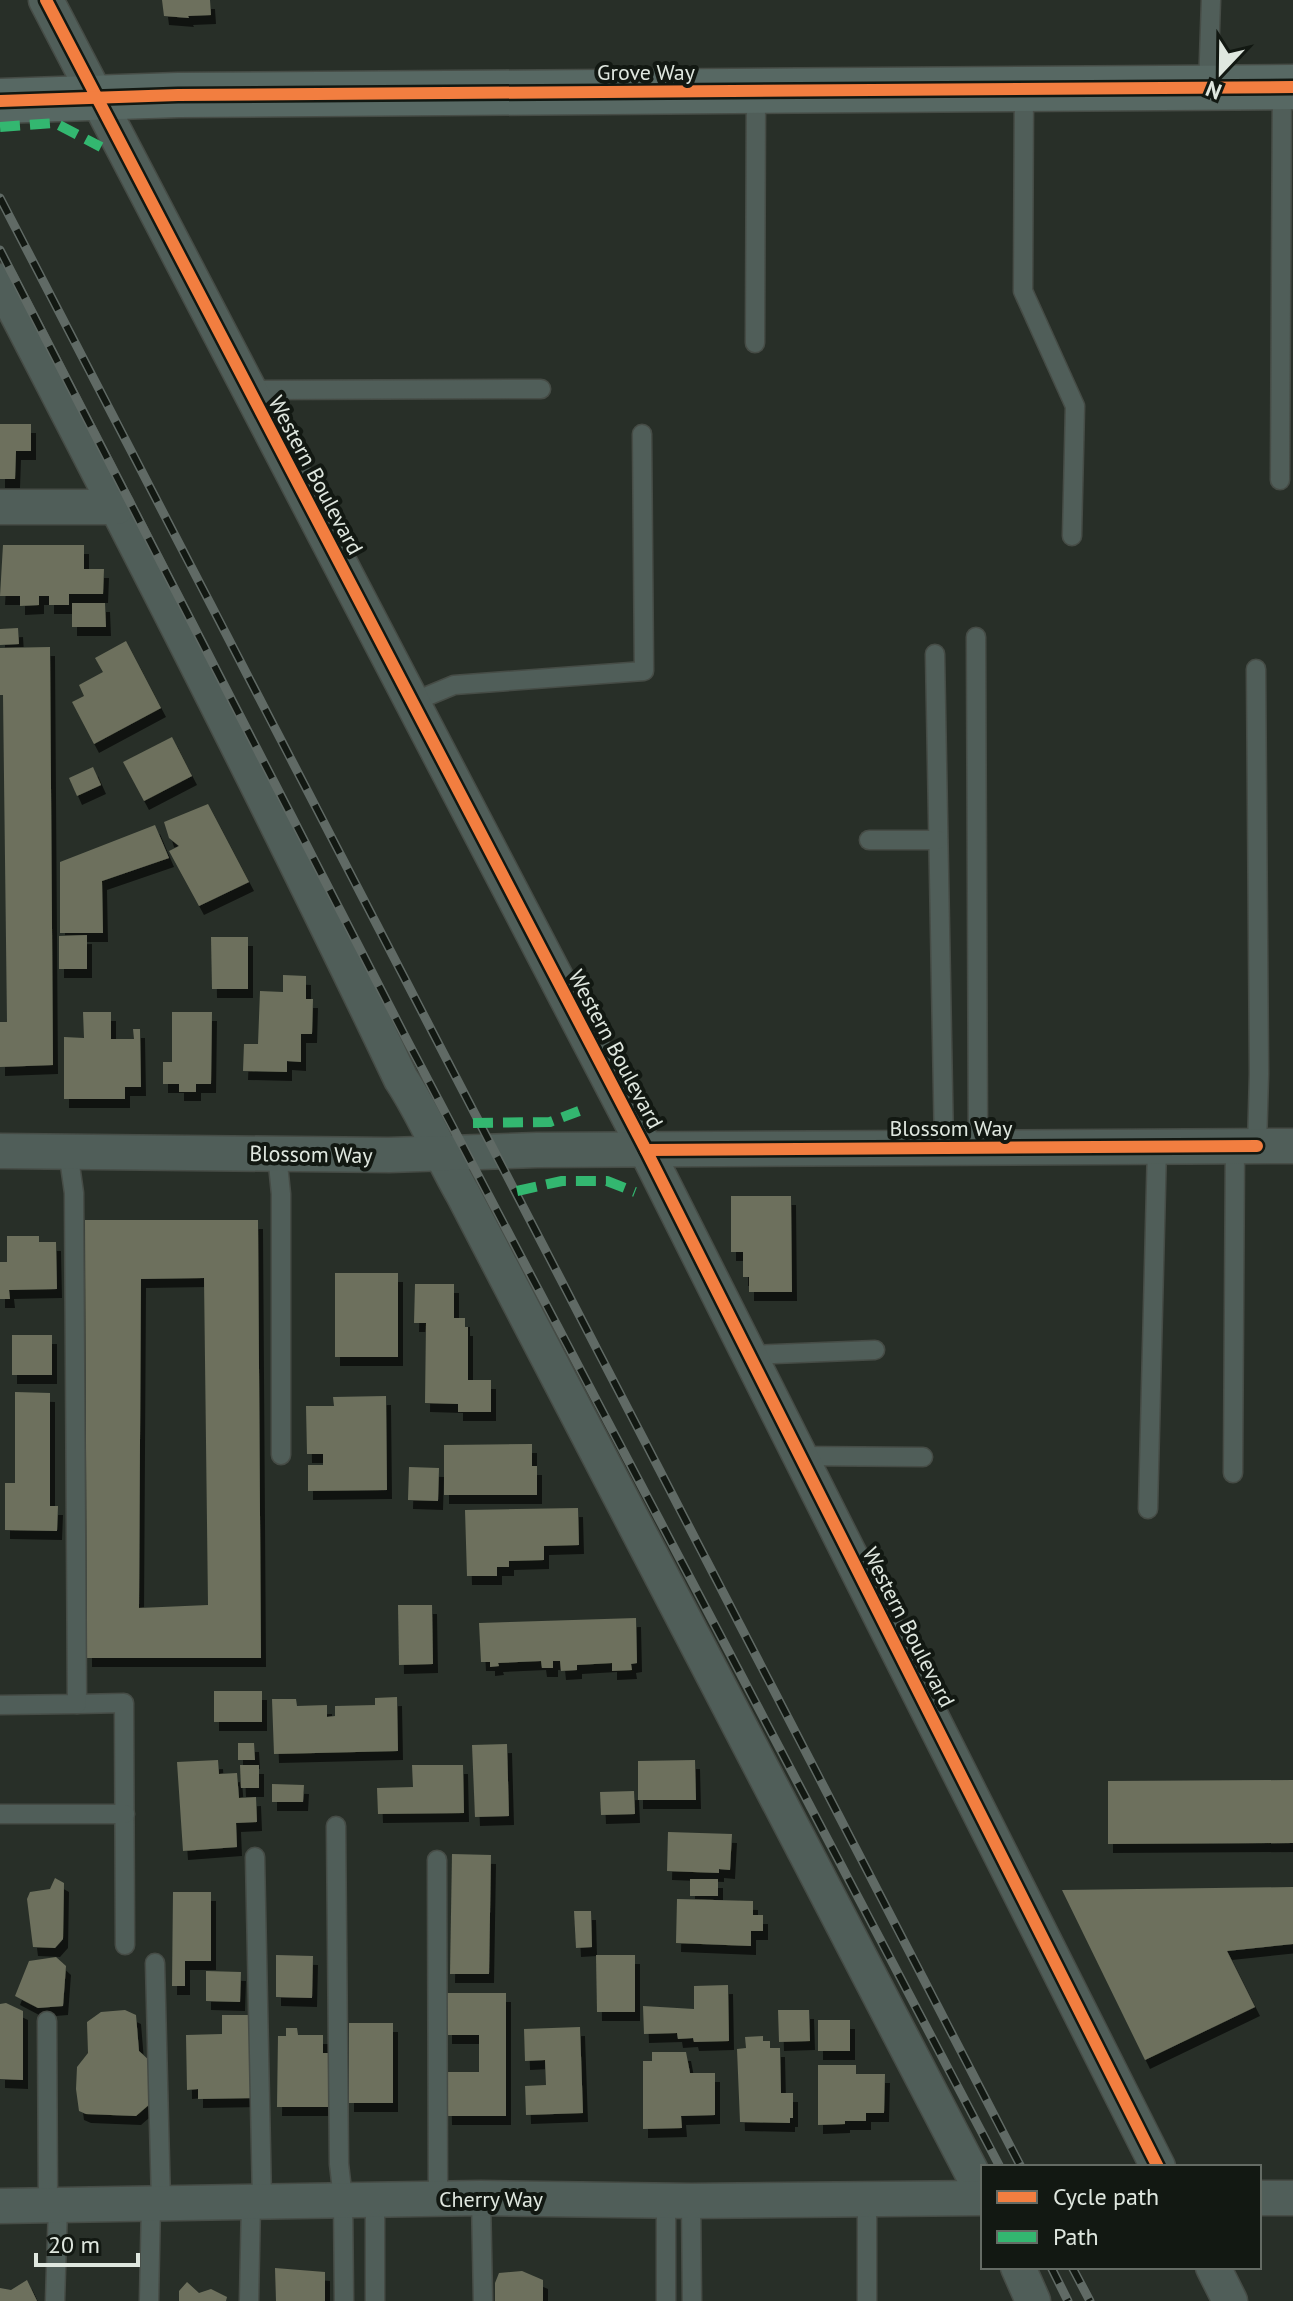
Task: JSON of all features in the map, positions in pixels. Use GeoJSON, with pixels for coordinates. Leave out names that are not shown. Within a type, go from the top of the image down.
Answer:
{"type":"FeatureCollection","features":[{"type":"Feature","properties":{"kind":"street","name":"Western Boulevard"},"geometry":{"type":"LineString","coordinates":[[46,0],[646,1150],[1157,2165]]}},
{"type":"Feature","properties":{"kind":"street","name":"Grove Way"},"geometry":{"type":"LineString","coordinates":[[0,101],[95,96],[1288,87]]}},
{"type":"Feature","properties":{"kind":"street"},"geometry":{"type":"LineString","coordinates":[[0,281],[117,507],[440,1154],[981,2192]]}},
{"type":"Feature","properties":{"kind":"street"},"geometry":{"type":"LineString","coordinates":[[0,507],[117,507]]}},
{"type":"Feature","properties":{"kind":"street","name":"Blossom Way"},"geometry":{"type":"LineString","coordinates":[[0,1151],[440,1154],[1293,1146]]}},
{"type":"Feature","properties":{"kind":"street","name":"Cherry Way"},"geometry":{"type":"LineString","coordinates":[[0,2206],[359,2199],[678,2200],[981,2196]]}},
{"type":"Feature","properties":{"kind":"street"},"geometry":{"type":"LineString","coordinates":[[1261,2198],[1293,2198]]}},
{"type":"Feature","properties":{"kind":"street"},"geometry":{"type":"LineString","coordinates":[[1019,2269],[1033,2301]]}},
{"type":"Feature","properties":{"kind":"street"},"geometry":{"type":"LineString","coordinates":[[1214,2269],[1230,2301]]}},
{"type":"Feature","properties":{"kind":"lane"},"geometry":{"type":"LineString","coordinates":[[1208,88],[1211,0]]}},
{"type":"Feature","properties":{"kind":"lane"},"geometry":{"type":"LineString","coordinates":[[1280,480],[1288,87]]}},
{"type":"Feature","properties":{"kind":"lane"},"geometry":{"type":"LineString","coordinates":[[1024,89],[1023,291],[1075,406],[1072,536]]}},
{"type":"Feature","properties":{"kind":"lane"},"geometry":{"type":"LineString","coordinates":[[755,343],[756,91]]}},
{"type":"Feature","properties":{"kind":"lane"},"geometry":{"type":"LineString","coordinates":[[249,390],[541,389]]}},
{"type":"Feature","properties":{"kind":"lane"},"geometry":{"type":"LineString","coordinates":[[413,702],[454,685],[644,671],[642,434]]}},
{"type":"Feature","properties":{"kind":"lane"},"geometry":{"type":"LineString","coordinates":[[976,637],[978,1148]]}},
{"type":"Feature","properties":{"kind":"lane"},"geometry":{"type":"LineString","coordinates":[[935,654],[944,1148]]}},
{"type":"Feature","properties":{"kind":"lane"},"geometry":{"type":"LineString","coordinates":[[1233,1473],[1246,1146],[1259,1074],[1256,669]]}},
{"type":"Feature","properties":{"kind":"lane"},"geometry":{"type":"LineString","coordinates":[[869,840],[938,840]]}},
{"type":"Feature","properties":{"kind":"lane"},"geometry":{"type":"LineString","coordinates":[[1148,1509],[1157,1146]]}},
{"type":"Feature","properties":{"kind":"lane"},"geometry":{"type":"LineString","coordinates":[[68,1151],[74,1193],[77,1704]]}},
{"type":"Feature","properties":{"kind":"lane"},"geometry":{"type":"LineString","coordinates":[[277,1154],[281,1194],[281,1455]]}},
{"type":"Feature","properties":{"kind":"lane"},"geometry":{"type":"LineString","coordinates":[[750,1355],[875,1350]]}},
{"type":"Feature","properties":{"kind":"lane"},"geometry":{"type":"LineString","coordinates":[[800,1456],[923,1457]]}},
{"type":"Feature","properties":{"kind":"lane"},"geometry":{"type":"LineString","coordinates":[[0,1705],[124,1703],[125,1945]]}},
{"type":"Feature","properties":{"kind":"lane"},"geometry":{"type":"LineString","coordinates":[[0,1814],[125,1814]]}},
{"type":"Feature","properties":{"kind":"lane"},"geometry":{"type":"LineString","coordinates":[[336,1826],[339,2164],[359,2199],[375,2301]]}},
{"type":"Feature","properties":{"kind":"lane"},"geometry":{"type":"LineString","coordinates":[[249,2301],[256,2202],[255,1857]]}},
{"type":"Feature","properties":{"kind":"lane"},"geometry":{"type":"LineString","coordinates":[[437,1860],[438,2199]]}},
{"type":"Feature","properties":{"kind":"lane"},"geometry":{"type":"LineString","coordinates":[[149,2301],[156,2203],[155,1963]]}},
{"type":"Feature","properties":{"kind":"lane"},"geometry":{"type":"LineString","coordinates":[[47,2021],[55,2301]]}},
{"type":"Feature","properties":{"kind":"lane"},"geometry":{"type":"LineString","coordinates":[[481,2198],[483,2301]]}},
{"type":"Feature","properties":{"kind":"lane"},"geometry":{"type":"LineString","coordinates":[[344,2301],[359,2199]]}},
{"type":"Feature","properties":{"kind":"lane"},"geometry":{"type":"LineString","coordinates":[[867,2199],[867,2301]]}},
{"type":"Feature","properties":{"kind":"lane"},"geometry":{"type":"LineString","coordinates":[[666,2301],[678,2200]]}},
{"type":"Feature","properties":{"kind":"lane"},"geometry":{"type":"LineString","coordinates":[[678,2200],[692,2301]]}},
{"type":"Feature","properties":{"kind":"building"},"geometry":{"type":"Polygon","coordinates":[[[162,0],[210,0],[211,15],[189,18],[164,16],[162,0]]]}},
{"type":"Feature","properties":{"kind":"building"},"geometry":{"type":"Polygon","coordinates":[[[0,424],[31,424],[31,451],[16,451],[15,479],[0,479],[0,424]]]}},
{"type":"Feature","properties":{"kind":"building"},"geometry":{"type":"Polygon","coordinates":[[[3,545],[84,545],[84,569],[104,569],[103,594],[69,594],[69,605],[49,605],[49,596],[39,596],[39,605],[20,606],[20,596],[0,596],[3,545]]]}},
{"type":"Feature","properties":{"kind":"building"},"geometry":{"type":"Polygon","coordinates":[[[72,603],[105,603],[106,627],[72,627],[72,603]]]}},
{"type":"Feature","properties":{"kind":"building"},"geometry":{"type":"Polygon","coordinates":[[[18,628],[19,644],[0,645],[0,629],[18,628]]]}},
{"type":"Feature","properties":{"kind":"building"},"geometry":{"type":"Polygon","coordinates":[[[126,641],[161,708],[94,744],[72,702],[84,696],[79,685],[103,672],[95,658],[126,641]]]}},
{"type":"Feature","properties":{"kind":"building"},"geometry":{"type":"Polygon","coordinates":[[[50,647],[53,1065],[0,1067],[0,1022],[7,1022],[0,648],[50,647]]]}},
{"type":"Feature","properties":{"kind":"building"},"geometry":{"type":"Polygon","coordinates":[[[172,737],[192,776],[144,801],[123,762],[172,737]]]}},
{"type":"Feature","properties":{"kind":"building"},"geometry":{"type":"Polygon","coordinates":[[[93,767],[101,785],[77,796],[69,778],[93,767]]]}},
{"type":"Feature","properties":{"kind":"building"},"geometry":{"type":"Polygon","coordinates":[[[208,804],[249,882],[199,906],[169,851],[179,846],[169,838],[164,822],[208,804]]]}},
{"type":"Feature","properties":{"kind":"building"},"geometry":{"type":"Polygon","coordinates":[[[155,825],[169,858],[102,881],[103,933],[60,933],[60,862],[155,825]]]}},
{"type":"Feature","properties":{"kind":"building"},"geometry":{"type":"Polygon","coordinates":[[[87,935],[87,969],[59,969],[59,936],[87,935]]]}},
{"type":"Feature","properties":{"kind":"building"},"geometry":{"type":"Polygon","coordinates":[[[211,937],[248,937],[248,989],[212,989],[211,937]]]}},
{"type":"Feature","properties":{"kind":"building"},"geometry":{"type":"Polygon","coordinates":[[[283,975],[306,976],[306,999],[313,999],[312,1034],[301,1034],[301,1062],[287,1061],[287,1072],[243,1071],[244,1044],[258,1044],[260,991],[283,992],[283,975]]]}},
{"type":"Feature","properties":{"kind":"building"},"geometry":{"type":"Polygon","coordinates":[[[83,1012],[111,1012],[111,1039],[134,1039],[133,1029],[140,1029],[141,1087],[125,1087],[125,1099],[64,1099],[64,1037],[84,1038],[83,1012]]]}},
{"type":"Feature","properties":{"kind":"building"},"geometry":{"type":"Polygon","coordinates":[[[172,1012],[212,1012],[211,1084],[196,1084],[196,1092],[179,1092],[179,1084],[163,1084],[163,1062],[172,1062],[172,1012]]]}},
{"type":"Feature","properties":{"kind":"building"},"geometry":{"type":"Polygon","coordinates":[[[731,1196],[791,1196],[792,1292],[749,1292],[749,1277],[743,1277],[743,1252],[731,1252],[731,1196]]]}},
{"type":"Feature","properties":{"kind":"building"},"geometry":{"type":"Polygon","coordinates":[[[85,1220],[258,1220],[261,1658],[87,1658],[85,1220]],[[204,1278],[141,1279],[139,1608],[208,1605],[204,1278]]]}},
{"type":"Feature","properties":{"kind":"building"},"geometry":{"type":"Polygon","coordinates":[[[7,1236],[39,1236],[39,1242],[56,1242],[57,1289],[9,1290],[10,1299],[0,1299],[0,1262],[7,1262],[7,1236]]]}},
{"type":"Feature","properties":{"kind":"building"},"geometry":{"type":"Polygon","coordinates":[[[335,1273],[398,1273],[398,1357],[335,1357],[335,1273]]]}},
{"type":"Feature","properties":{"kind":"building"},"geometry":{"type":"Polygon","coordinates":[[[415,1284],[454,1284],[454,1318],[465,1318],[465,1327],[468,1327],[468,1380],[491,1380],[491,1412],[458,1412],[458,1404],[425,1403],[426,1323],[414,1323],[415,1284]]]}},
{"type":"Feature","properties":{"kind":"building"},"geometry":{"type":"Polygon","coordinates":[[[12,1335],[52,1335],[52,1375],[12,1375],[12,1335]]]}},
{"type":"Feature","properties":{"kind":"building"},"geometry":{"type":"Polygon","coordinates":[[[15,1392],[50,1393],[50,1506],[58,1506],[57,1531],[5,1530],[5,1483],[15,1483],[15,1392]]]}},
{"type":"Feature","properties":{"kind":"building"},"geometry":{"type":"Polygon","coordinates":[[[386,1396],[387,1490],[308,1491],[308,1465],[323,1465],[323,1454],[307,1454],[306,1406],[334,1406],[333,1397],[386,1396]]]}},
{"type":"Feature","properties":{"kind":"building"},"geometry":{"type":"Polygon","coordinates":[[[532,1444],[532,1466],[537,1466],[537,1495],[444,1495],[444,1445],[532,1444]]]}},
{"type":"Feature","properties":{"kind":"building"},"geometry":{"type":"Polygon","coordinates":[[[409,1467],[439,1468],[438,1501],[408,1500],[409,1467]]]}},
{"type":"Feature","properties":{"kind":"building"},"geometry":{"type":"Polygon","coordinates":[[[578,1508],[579,1545],[544,1546],[544,1560],[509,1561],[509,1567],[497,1567],[497,1576],[467,1576],[465,1510],[578,1508]]]}},
{"type":"Feature","properties":{"kind":"building"},"geometry":{"type":"Polygon","coordinates":[[[398,1605],[432,1605],[433,1664],[399,1665],[398,1605]]]}},
{"type":"Feature","properties":{"kind":"building"},"geometry":{"type":"Polygon","coordinates":[[[636,1618],[637,1663],[631,1664],[632,1670],[612,1671],[612,1663],[577,1665],[577,1670],[561,1671],[560,1661],[553,1661],[553,1668],[542,1668],[541,1661],[498,1663],[499,1666],[490,1667],[490,1662],[481,1662],[479,1623],[636,1618]]]}},
{"type":"Feature","properties":{"kind":"building"},"geometry":{"type":"Polygon","coordinates":[[[214,1691],[262,1691],[262,1722],[214,1722],[214,1691]]]}},
{"type":"Feature","properties":{"kind":"building"},"geometry":{"type":"Polygon","coordinates":[[[397,1697],[398,1751],[274,1754],[272,1699],[296,1699],[297,1706],[327,1705],[327,1717],[335,1716],[335,1706],[375,1705],[375,1698],[397,1697]]]}},
{"type":"Feature","properties":{"kind":"building"},"geometry":{"type":"Polygon","coordinates":[[[238,1743],[254,1743],[255,1760],[238,1760],[238,1743]]]}},
{"type":"Feature","properties":{"kind":"building"},"geometry":{"type":"Polygon","coordinates":[[[507,1744],[509,1816],[475,1817],[472,1745],[507,1744]]]}},
{"type":"Feature","properties":{"kind":"building"},"geometry":{"type":"Polygon","coordinates":[[[218,1760],[219,1774],[237,1773],[239,1798],[256,1797],[257,1822],[236,1823],[237,1847],[183,1851],[177,1762],[218,1760]]]}},
{"type":"Feature","properties":{"kind":"building"},"geometry":{"type":"Polygon","coordinates":[[[695,1760],[696,1800],[638,1800],[638,1761],[695,1760]]]}},
{"type":"Feature","properties":{"kind":"building"},"geometry":{"type":"Polygon","coordinates":[[[240,1765],[259,1765],[259,1788],[241,1788],[240,1765]]]}},
{"type":"Feature","properties":{"kind":"building"},"geometry":{"type":"Polygon","coordinates":[[[412,1765],[463,1765],[464,1813],[378,1814],[377,1788],[413,1787],[412,1765]]]}},
{"type":"Feature","properties":{"kind":"building"},"geometry":{"type":"Polygon","coordinates":[[[1293,1780],[1293,1843],[1108,1844],[1108,1781],[1293,1780]]]}},
{"type":"Feature","properties":{"kind":"building"},"geometry":{"type":"Polygon","coordinates":[[[272,1784],[304,1785],[303,1802],[272,1802],[272,1784]]]}},
{"type":"Feature","properties":{"kind":"building"},"geometry":{"type":"Polygon","coordinates":[[[634,1791],[635,1814],[601,1815],[600,1792],[634,1791]]]}},
{"type":"Feature","properties":{"kind":"building"},"geometry":{"type":"Polygon","coordinates":[[[668,1832],[732,1834],[730,1870],[719,1869],[719,1873],[667,1871],[668,1832]]]}},
{"type":"Feature","properties":{"kind":"building"},"geometry":{"type":"Polygon","coordinates":[[[452,1854],[491,1855],[489,1974],[450,1974],[452,1854]]]}},
{"type":"Feature","properties":{"kind":"building"},"geometry":{"type":"Polygon","coordinates":[[[55,1878],[64,1883],[63,1939],[55,1948],[33,1947],[27,1899],[30,1892],[50,1889],[55,1878]]]}},
{"type":"Feature","properties":{"kind":"building"},"geometry":{"type":"Polygon","coordinates":[[[690,1879],[718,1879],[718,1896],[690,1896],[690,1879]]]}},
{"type":"Feature","properties":{"kind":"building"},"geometry":{"type":"Polygon","coordinates":[[[1293,1887],[1293,1944],[1227,1951],[1255,2007],[1145,2060],[1062,1890],[1293,1887]]]}},
{"type":"Feature","properties":{"kind":"building"},"geometry":{"type":"Polygon","coordinates":[[[173,1892],[211,1892],[211,1961],[185,1961],[185,1986],[172,1986],[173,1892]]]}},
{"type":"Feature","properties":{"kind":"building"},"geometry":{"type":"Polygon","coordinates":[[[677,1899],[753,1901],[753,1915],[763,1915],[763,1931],[751,1931],[751,1946],[676,1943],[677,1899]]]}},
{"type":"Feature","properties":{"kind":"building"},"geometry":{"type":"Polygon","coordinates":[[[574,1911],[591,1911],[592,1947],[576,1948],[574,1911]]]}},
{"type":"Feature","properties":{"kind":"building"},"geometry":{"type":"Polygon","coordinates":[[[276,1955],[313,1956],[312,1998],[276,1997],[276,1955]]]}},
{"type":"Feature","properties":{"kind":"building"},"geometry":{"type":"Polygon","coordinates":[[[596,1955],[635,1955],[635,2012],[597,2012],[596,1955]]]}},
{"type":"Feature","properties":{"kind":"building"},"geometry":{"type":"Polygon","coordinates":[[[56,1957],[66,1966],[63,2006],[38,2008],[15,1996],[29,1961],[56,1957]]]}},
{"type":"Feature","properties":{"kind":"building"},"geometry":{"type":"Polygon","coordinates":[[[206,1971],[241,1972],[240,2002],[206,2001],[206,1971]]]}},
{"type":"Feature","properties":{"kind":"building"},"geometry":{"type":"Polygon","coordinates":[[[728,1985],[729,2041],[694,2042],[693,2038],[678,2039],[677,2033],[644,2034],[643,2006],[694,2009],[694,1986],[728,1985]]]}},
{"type":"Feature","properties":{"kind":"building"},"geometry":{"type":"Polygon","coordinates":[[[447,1993],[506,1993],[506,2116],[447,2116],[446,2072],[479,2072],[479,2035],[447,2035],[447,1993]]]}},
{"type":"Feature","properties":{"kind":"building"},"geometry":{"type":"Polygon","coordinates":[[[6,2003],[23,2011],[23,2080],[0,2079],[0,2004],[6,2003]]]}},
{"type":"Feature","properties":{"kind":"building"},"geometry":{"type":"Polygon","coordinates":[[[125,2010],[136,2015],[139,2051],[151,2062],[151,2103],[136,2116],[86,2114],[79,2111],[76,2089],[77,2067],[88,2053],[87,2022],[101,2012],[125,2010]]]}},
{"type":"Feature","properties":{"kind":"building"},"geometry":{"type":"Polygon","coordinates":[[[778,2010],[809,2010],[810,2041],[779,2042],[778,2010]]]}},
{"type":"Feature","properties":{"kind":"building"},"geometry":{"type":"Polygon","coordinates":[[[222,2015],[256,2015],[257,2098],[198,2099],[198,2089],[187,2090],[186,2035],[222,2034],[222,2015]]]}},
{"type":"Feature","properties":{"kind":"building"},"geometry":{"type":"Polygon","coordinates":[[[818,2020],[850,2020],[850,2051],[818,2051],[818,2020]]]}},
{"type":"Feature","properties":{"kind":"building"},"geometry":{"type":"Polygon","coordinates":[[[349,2023],[393,2023],[393,2103],[349,2103],[349,2023]]]}},
{"type":"Feature","properties":{"kind":"building"},"geometry":{"type":"Polygon","coordinates":[[[580,2027],[583,2113],[526,2115],[525,2086],[546,2085],[545,2060],[525,2061],[524,2029],[580,2027]]]}},
{"type":"Feature","properties":{"kind":"building"},"geometry":{"type":"Polygon","coordinates":[[[286,2028],[297,2028],[298,2035],[323,2035],[323,2053],[329,2053],[328,2107],[277,2107],[278,2036],[286,2036],[286,2028]]]}},
{"type":"Feature","properties":{"kind":"building"},"geometry":{"type":"Polygon","coordinates":[[[763,2036],[763,2041],[770,2041],[770,2048],[780,2048],[781,2093],[793,2093],[793,2118],[790,2118],[790,2123],[740,2122],[737,2049],[746,2048],[745,2037],[763,2036]]]}},
{"type":"Feature","properties":{"kind":"building"},"geometry":{"type":"Polygon","coordinates":[[[652,2052],[686,2052],[690,2073],[715,2073],[715,2115],[681,2116],[682,2128],[643,2129],[643,2061],[652,2061],[652,2052]]]}},
{"type":"Feature","properties":{"kind":"building"},"geometry":{"type":"Polygon","coordinates":[[[818,2065],[856,2065],[856,2074],[885,2074],[884,2113],[866,2113],[866,2121],[818,2125],[818,2065]]]}},
{"type":"Feature","properties":{"kind":"building"},"geometry":{"type":"Polygon","coordinates":[[[275,2268],[325,2272],[325,2301],[276,2301],[275,2268]]]}},
{"type":"Feature","properties":{"kind":"building"},"geometry":{"type":"Polygon","coordinates":[[[522,2271],[543,2280],[543,2301],[495,2301],[495,2283],[499,2273],[522,2271]]]}},
{"type":"Feature","properties":{"kind":"building"},"geometry":{"type":"Polygon","coordinates":[[[27,2280],[37,2301],[0,2301],[0,2288],[11,2290],[27,2280]]]}},
{"type":"Feature","properties":{"kind":"building"},"geometry":{"type":"Polygon","coordinates":[[[187,2282],[199,2293],[211,2289],[227,2297],[226,2301],[179,2301],[179,2291],[187,2282]]]}},
{"type":"Feature","properties":{"kind":"railway"},"geometry":{"type":"LineString","coordinates":[[0,198],[1020,2165]]}},
{"type":"Feature","properties":{"kind":"railway"},"geometry":{"type":"LineString","coordinates":[[0,250],[408,1042],[999,2165]]}},
{"type":"Feature","properties":{"kind":"railway"},"geometry":{"type":"LineString","coordinates":[[1052,2269],[1068,2301]]}},
{"type":"Feature","properties":{"kind":"railway"},"geometry":{"type":"LineString","coordinates":[[1073,2269],[1090,2301]]}},
{"type":"Feature","properties":{"kind":"marked path"},"geometry":{"type":"LineString","coordinates":[[0,127],[55,123],[101,147]]}},
{"type":"Feature","properties":{"kind":"marked path"},"geometry":{"type":"LineString","coordinates":[[473,1123],[550,1122],[579,1111]]}},
{"type":"Feature","properties":{"kind":"marked path"},"geometry":{"type":"LineString","coordinates":[[517,1191],[562,1181],[607,1181],[635,1192]]}},
{"type":"Feature","properties":{"kind":"cycle path"},"geometry":{"type":"LineString","coordinates":[[46,0],[646,1150],[1157,2165]]}},
{"type":"Feature","properties":{"kind":"cycle path"},"geometry":{"type":"LineString","coordinates":[[0,101],[178,95],[1293,87]]}},
{"type":"Feature","properties":{"kind":"cycle path"},"geometry":{"type":"LineString","coordinates":[[646,1150],[1257,1146]]}}]}
